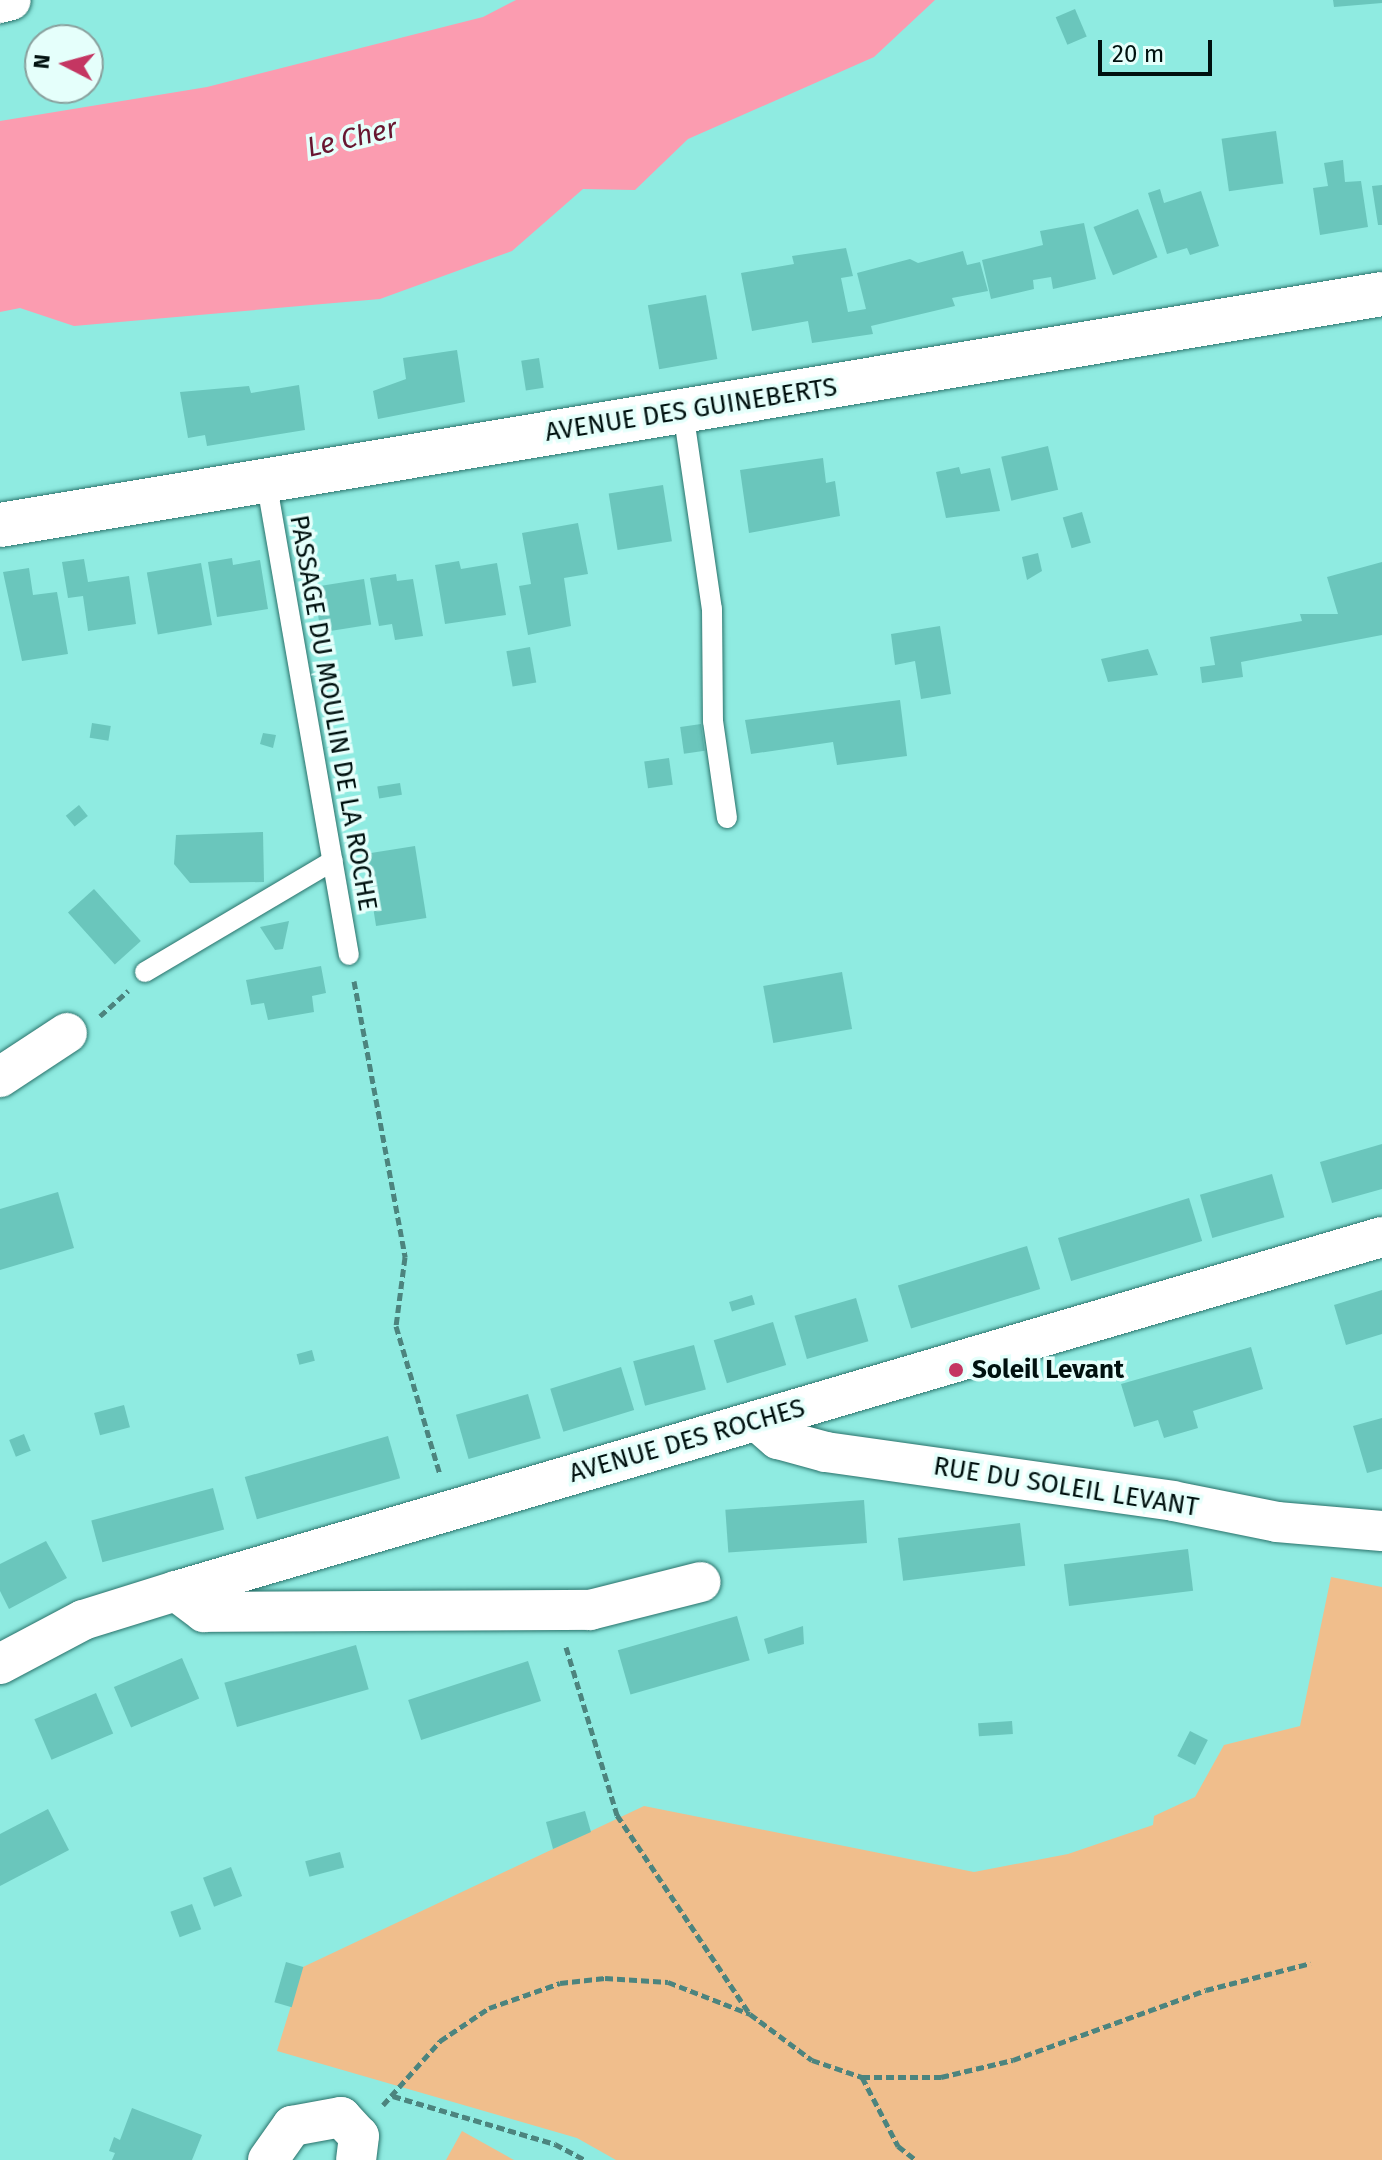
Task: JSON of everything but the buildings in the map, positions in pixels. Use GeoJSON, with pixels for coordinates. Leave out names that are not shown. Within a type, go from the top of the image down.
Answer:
{"type":"FeatureCollection","features":[{"type":"Feature","properties":{"kind":"street"},"geometry":{"type":"LineString","coordinates":[[0,3],[11,0]]}},
{"type":"Feature","properties":{"kind":"street","name":"AVENUE DES GUINEBERTS"},"geometry":{"type":"LineString","coordinates":[[0,525],[1382,294]]}},
{"type":"Feature","properties":{"kind":"street"},"geometry":{"type":"LineString","coordinates":[[0,1077],[67,1033]]}},
{"type":"Feature","properties":{"kind":"street","name":"AVENUE DES ROCHES"},"geometry":{"type":"LineString","coordinates":[[0,1664],[83,1620],[176,1591],[1382,1237]]}},
{"type":"Feature","properties":{"kind":"street","name":"RUE DU SOLEIL LEVANT"},"geometry":{"type":"LineString","coordinates":[[757,1421],[778,1439],[826,1452],[1173,1501],[1277,1522],[1382,1531]]}},
{"type":"Feature","properties":{"kind":"street"},"geometry":{"type":"LineString","coordinates":[[176,1591],[204,1612],[590,1610],[701,1582]]}},
{"type":"Feature","properties":{"kind":"street"},"geometry":{"type":"LineString","coordinates":[[268,2160],[292,2126],[341,2117],[356,2144]]}},
{"type":"Feature","properties":{"kind":"lane"},"geometry":{"type":"LineString","coordinates":[[683,411],[712,609],[713,721],[727,818]]}},
{"type":"Feature","properties":{"kind":"lane","name":"PASSAGE DU MOULIN DE LA ROCHE"},"geometry":{"type":"LineString","coordinates":[[266,480],[349,955]]}},
{"type":"Feature","properties":{"kind":"lane"},"geometry":{"type":"LineString","coordinates":[[145,972],[333,861]]}},
{"type":"Feature","properties":{"kind":"path"},"geometry":{"type":"LineString","coordinates":[[349,955],[405,1257],[396,1326],[451,1511]]}},
{"type":"Feature","properties":{"kind":"path"},"geometry":{"type":"LineString","coordinates":[[67,1033],[110,1011],[145,972]]}},
{"type":"Feature","properties":{"kind":"path"},"geometry":{"type":"LineString","coordinates":[[555,1610],[617,1815],[750,2014]]}},
{"type":"Feature","properties":{"kind":"path"},"geometry":{"type":"LineString","coordinates":[[356,2144],[440,2041],[489,2008],[560,1983],[605,1978],[668,1982],[750,2014],[812,2060],[862,2077],[941,2077],[1013,2060],[1206,1990],[1311,1963]]}},
{"type":"Feature","properties":{"kind":"path"},"geometry":{"type":"LineString","coordinates":[[862,2077],[898,2146],[916,2160]]}},
{"type":"Feature","properties":{"kind":"path"},"geometry":{"type":"LineString","coordinates":[[393,2096],[555,2144],[585,2160]]}},
{"type":"Feature","properties":{"kind":"shaded area"},"geometry":{"type":"Polygon","coordinates":[[[1331,1577],[1382,1587],[1382,2160],[616,2160],[577,2138],[277,2051],[303,1967],[644,1806],[974,1872],[1068,1854],[1153,1825],[1154,1816],[1195,1797],[1224,1745],[1300,1726],[1331,1577]]]}},
{"type":"Feature","properties":{"kind":"shaded area"},"geometry":{"type":"Polygon","coordinates":[[[462,2131],[514,2160],[446,2160],[462,2131]]]}},
{"type":"Feature","properties":{"kind":"water","name":"Le Cher"},"geometry":{"type":"Polygon","coordinates":[[[516,0],[935,0],[874,57],[688,139],[635,190],[583,189],[512,251],[380,299],[74,326],[20,308],[0,312],[0,121],[207,87],[483,17],[516,0]]]}},
{"type":"Feature","properties":{"kind":"place","name":"Soleil Levant"},"geometry":{"type":"Point","coordinates":[956,1370]}}]}
